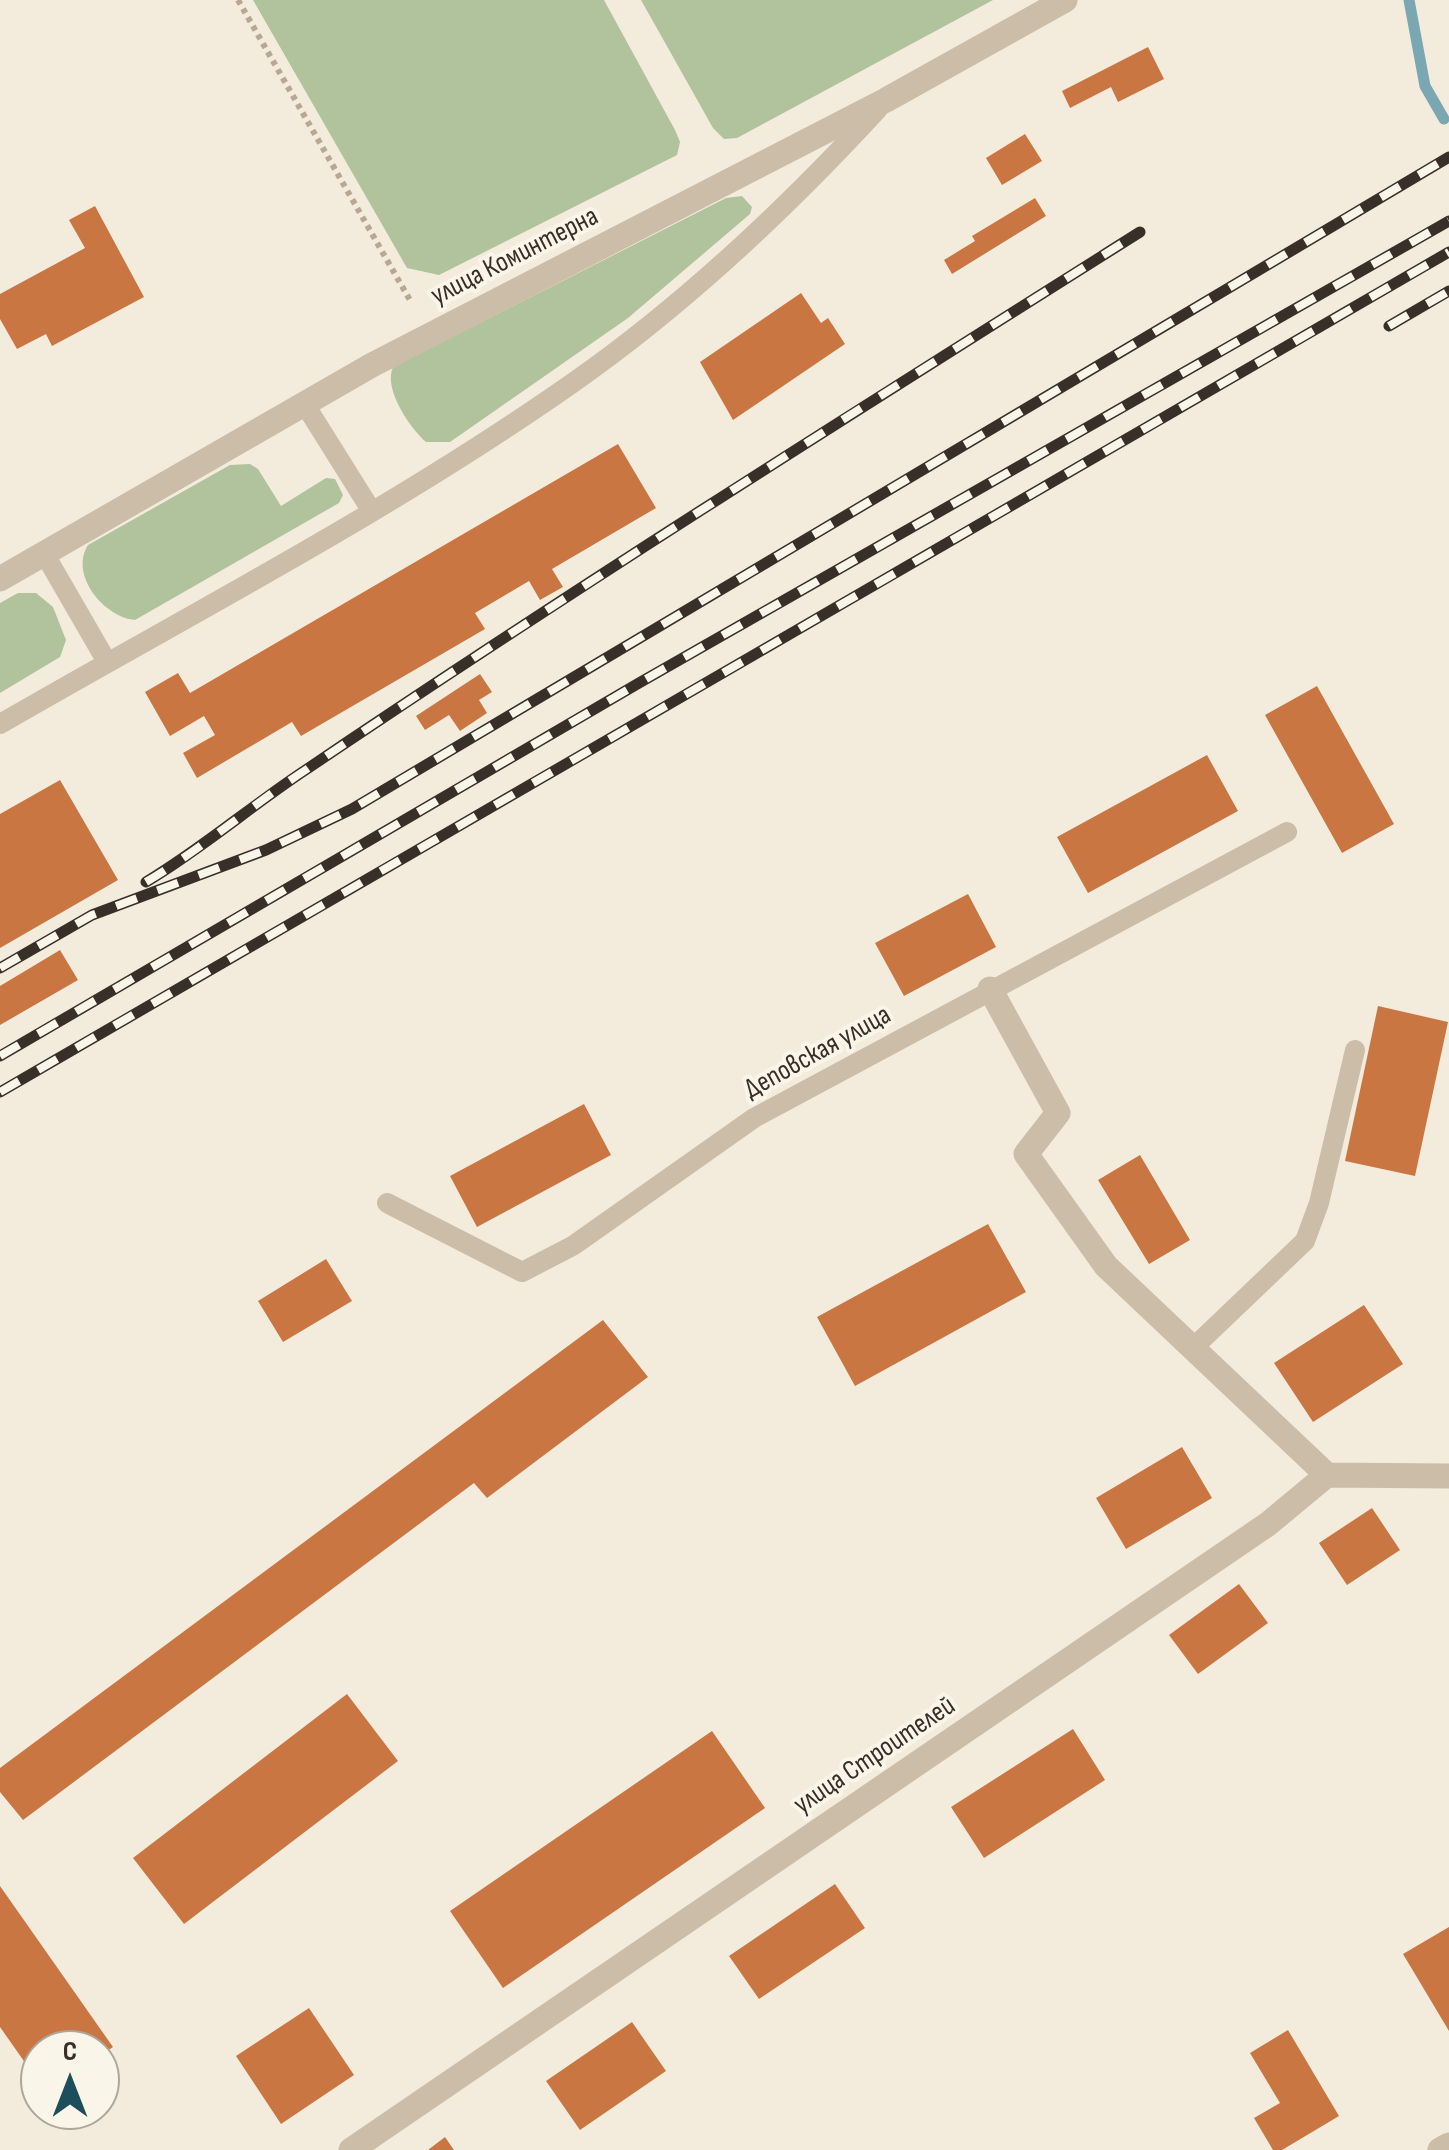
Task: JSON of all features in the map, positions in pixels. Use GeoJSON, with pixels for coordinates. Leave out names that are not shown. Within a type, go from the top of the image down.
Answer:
{"type":"FeatureCollection","features":[{"type":"Feature","properties":{"kind":"street","name":"улица Коминтерна"},"geometry":{"type":"LineString","coordinates":[[0,579],[304,403],[886,100],[1064,0]]}},
{"type":"Feature","properties":{"kind":"street"},"geometry":{"type":"LineString","coordinates":[[990,989],[1058,1113],[1026,1154],[1106,1266],[1327,1475],[1449,1476]]}},
{"type":"Feature","properties":{"kind":"street","name":"улица Строителей"},"geometry":{"type":"LineString","coordinates":[[351,2150],[1252,1536],[1327,1475]]}},
{"type":"Feature","properties":{"kind":"street"},"geometry":{"type":"LineString","coordinates":[[1440,2150],[1449,2144]]}},
{"type":"Feature","properties":{"kind":"lane"},"geometry":{"type":"LineString","coordinates":[[0,724],[370,510],[575,381],[765,227],[886,100]]}},
{"type":"Feature","properties":{"kind":"lane"},"geometry":{"type":"LineString","coordinates":[[304,403],[370,510]]}},
{"type":"Feature","properties":{"kind":"lane"},"geometry":{"type":"LineString","coordinates":[[44,553],[107,662]]}},
{"type":"Feature","properties":{"kind":"lane","name":"Деповская улица"},"geometry":{"type":"LineString","coordinates":[[387,1203],[522,1272],[574,1245],[754,1118],[1287,832]]}},
{"type":"Feature","properties":{"kind":"lane"},"geometry":{"type":"LineString","coordinates":[[1192,1348],[1306,1241],[1320,1203],[1355,1050]]}},
{"type":"Feature","properties":{"kind":"path"},"geometry":{"type":"LineString","coordinates":[[238,0],[411,302]]}},
{"type":"Feature","properties":{"kind":"green space"},"geometry":{"type":"Polygon","coordinates":[[[253,0],[604,0],[675,130],[680,142],[677,155],[439,275],[407,268],[253,0]]]}},
{"type":"Feature","properties":{"kind":"green space"},"geometry":{"type":"Polygon","coordinates":[[[641,0],[993,0],[737,138],[724,139],[713,128],[641,0]]]}},
{"type":"Feature","properties":{"kind":"green space"},"geometry":{"type":"Polygon","coordinates":[[[742,196],[752,207],[750,214],[628,318],[450,442],[426,442],[405,417],[392,385],[393,367],[726,198],[742,196]]]}},
{"type":"Feature","properties":{"kind":"green space"},"geometry":{"type":"Polygon","coordinates":[[[250,464],[258,469],[281,506],[326,478],[335,479],[343,495],[339,503],[135,620],[101,603],[83,569],[88,545],[230,465],[250,464]]]}},
{"type":"Feature","properties":{"kind":"green space"},"geometry":{"type":"Polygon","coordinates":[[[18,593],[36,593],[53,607],[66,640],[60,657],[0,693],[0,603],[18,593]]]}},
{"type":"Feature","properties":{"kind":"building"},"geometry":{"type":"Polygon","coordinates":[[[1148,47],[1164,79],[1118,102],[1111,87],[1070,108],[1062,91],[1148,47]]]}},
{"type":"Feature","properties":{"kind":"building"},"geometry":{"type":"Polygon","coordinates":[[[1025,134],[1042,161],[1002,185],[986,158],[1025,134]]]}},
{"type":"Feature","properties":{"kind":"building"},"geometry":{"type":"Polygon","coordinates":[[[1035,198],[1046,216],[952,274],[944,260],[975,241],[972,236],[1035,198]]]}},
{"type":"Feature","properties":{"kind":"building"},"geometry":{"type":"Polygon","coordinates":[[[95,206],[144,297],[52,346],[46,334],[17,349],[0,319],[0,294],[85,248],[69,220],[95,206]]]}},
{"type":"Feature","properties":{"kind":"building"},"geometry":{"type":"Polygon","coordinates":[[[801,293],[821,323],[828,318],[845,344],[733,420],[700,362],[801,293]]]}},
{"type":"Feature","properties":{"kind":"building"},"geometry":{"type":"Polygon","coordinates":[[[618,444],[656,508],[552,569],[563,587],[540,600],[529,581],[475,613],[485,629],[301,736],[292,722],[197,778],[183,753],[215,735],[204,716],[170,736],[145,692],[178,673],[190,693],[618,444]]]}},
{"type":"Feature","properties":{"kind":"building"},"geometry":{"type":"Polygon","coordinates":[[[480,674],[492,692],[479,700],[487,713],[460,731],[449,715],[425,730],[416,716],[480,674]]]}},
{"type":"Feature","properties":{"kind":"building"},"geometry":{"type":"Polygon","coordinates":[[[1317,686],[1394,824],[1342,853],[1265,715],[1317,686]]]}},
{"type":"Feature","properties":{"kind":"building"},"geometry":{"type":"Polygon","coordinates":[[[1207,755],[1238,811],[1088,893],[1057,837],[1207,755]]]}},
{"type":"Feature","properties":{"kind":"building"},"geometry":{"type":"Polygon","coordinates":[[[60,780],[118,880],[0,948],[0,814],[60,780]]]}},
{"type":"Feature","properties":{"kind":"building"},"geometry":{"type":"Polygon","coordinates":[[[968,894],[996,947],[904,996],[875,943],[968,894]]]}},
{"type":"Feature","properties":{"kind":"building"},"geometry":{"type":"Polygon","coordinates":[[[60,950],[78,980],[0,1025],[0,986],[60,950]]]}},
{"type":"Feature","properties":{"kind":"building"},"geometry":{"type":"Polygon","coordinates":[[[1378,1006],[1448,1022],[1415,1176],[1345,1161],[1378,1006]]]}},
{"type":"Feature","properties":{"kind":"building"},"geometry":{"type":"Polygon","coordinates":[[[584,1104],[611,1155],[477,1227],[450,1176],[584,1104]]]}},
{"type":"Feature","properties":{"kind":"building"},"geometry":{"type":"Polygon","coordinates":[[[1140,1155],[1190,1240],[1149,1264],[1098,1180],[1140,1155]]]}},
{"type":"Feature","properties":{"kind":"building"},"geometry":{"type":"Polygon","coordinates":[[[988,1224],[1026,1292],[855,1386],[817,1317],[988,1224]]]}},
{"type":"Feature","properties":{"kind":"building"},"geometry":{"type":"Polygon","coordinates":[[[326,1259],[352,1301],[283,1342],[258,1301],[326,1259]]]}},
{"type":"Feature","properties":{"kind":"building"},"geometry":{"type":"Polygon","coordinates":[[[1364,1305],[1403,1364],[1313,1422],[1274,1363],[1364,1305]]]}},
{"type":"Feature","properties":{"kind":"building"},"geometry":{"type":"Polygon","coordinates":[[[603,1320],[648,1377],[487,1498],[474,1483],[23,1820],[0,1792],[0,1768],[603,1320]]]}},
{"type":"Feature","properties":{"kind":"building"},"geometry":{"type":"Polygon","coordinates":[[[1182,1447],[1212,1498],[1126,1549],[1096,1498],[1182,1447]]]}},
{"type":"Feature","properties":{"kind":"building"},"geometry":{"type":"Polygon","coordinates":[[[1372,1508],[1400,1550],[1347,1585],[1319,1543],[1372,1508]]]}},
{"type":"Feature","properties":{"kind":"building"},"geometry":{"type":"Polygon","coordinates":[[[1239,1584],[1268,1623],[1198,1674],[1169,1635],[1239,1584]]]}},
{"type":"Feature","properties":{"kind":"building"},"geometry":{"type":"Polygon","coordinates":[[[347,1694],[398,1761],[184,1924],[133,1858],[347,1694]]]}},
{"type":"Feature","properties":{"kind":"building"},"geometry":{"type":"Polygon","coordinates":[[[1073,1729],[1105,1780],[984,1858],[951,1807],[1073,1729]]]}},
{"type":"Feature","properties":{"kind":"building"},"geometry":{"type":"Polygon","coordinates":[[[712,1731],[765,1808],[503,1988],[450,1911],[712,1731]]]}},
{"type":"Feature","properties":{"kind":"building"},"geometry":{"type":"Polygon","coordinates":[[[835,1884],[865,1928],[759,1999],[729,1956],[835,1884]]]}},
{"type":"Feature","properties":{"kind":"building"},"geometry":{"type":"Polygon","coordinates":[[[0,1886],[101,2030],[20,2030],[20,2056],[0,2027],[0,1886]]]}},
{"type":"Feature","properties":{"kind":"building"},"geometry":{"type":"Polygon","coordinates":[[[1449,1927],[1449,2031],[1403,1954],[1449,1927]]]}},
{"type":"Feature","properties":{"kind":"building"},"geometry":{"type":"Polygon","coordinates":[[[309,2008],[354,2075],[281,2124],[236,2056],[309,2008]]]}},
{"type":"Feature","properties":{"kind":"building"},"geometry":{"type":"Polygon","coordinates":[[[632,2022],[666,2071],[580,2130],[546,2081],[632,2022]]]}},
{"type":"Feature","properties":{"kind":"building"},"geometry":{"type":"Polygon","coordinates":[[[1288,2030],[1339,2116],[1282,2150],[1273,2150],[1254,2118],[1280,2103],[1250,2053],[1288,2030]]]}},
{"type":"Feature","properties":{"kind":"building"},"geometry":{"type":"Polygon","coordinates":[[[445,2137],[454,2150],[428,2150],[445,2137]]]}},
{"type":"Feature","properties":{"kind":"waterway"},"geometry":{"type":"LineString","coordinates":[[1409,0],[1425,86],[1444,119]]}},
{"type":"Feature","properties":{"kind":"railway"},"geometry":{"type":"LineString","coordinates":[[0,968],[92,915],[266,850],[352,809],[1449,157]]}},
{"type":"Feature","properties":{"kind":"railway"},"geometry":{"type":"LineString","coordinates":[[0,1056],[639,683],[1449,221]]}},
{"type":"Feature","properties":{"kind":"railway"},"geometry":{"type":"LineString","coordinates":[[146,882],[514,632],[1140,232]]}},
{"type":"Feature","properties":{"kind":"railway"},"geometry":{"type":"LineString","coordinates":[[0,1092],[1449,252]]}},
{"type":"Feature","properties":{"kind":"railway"},"geometry":{"type":"LineString","coordinates":[[1389,326],[1449,291]]}}]}
